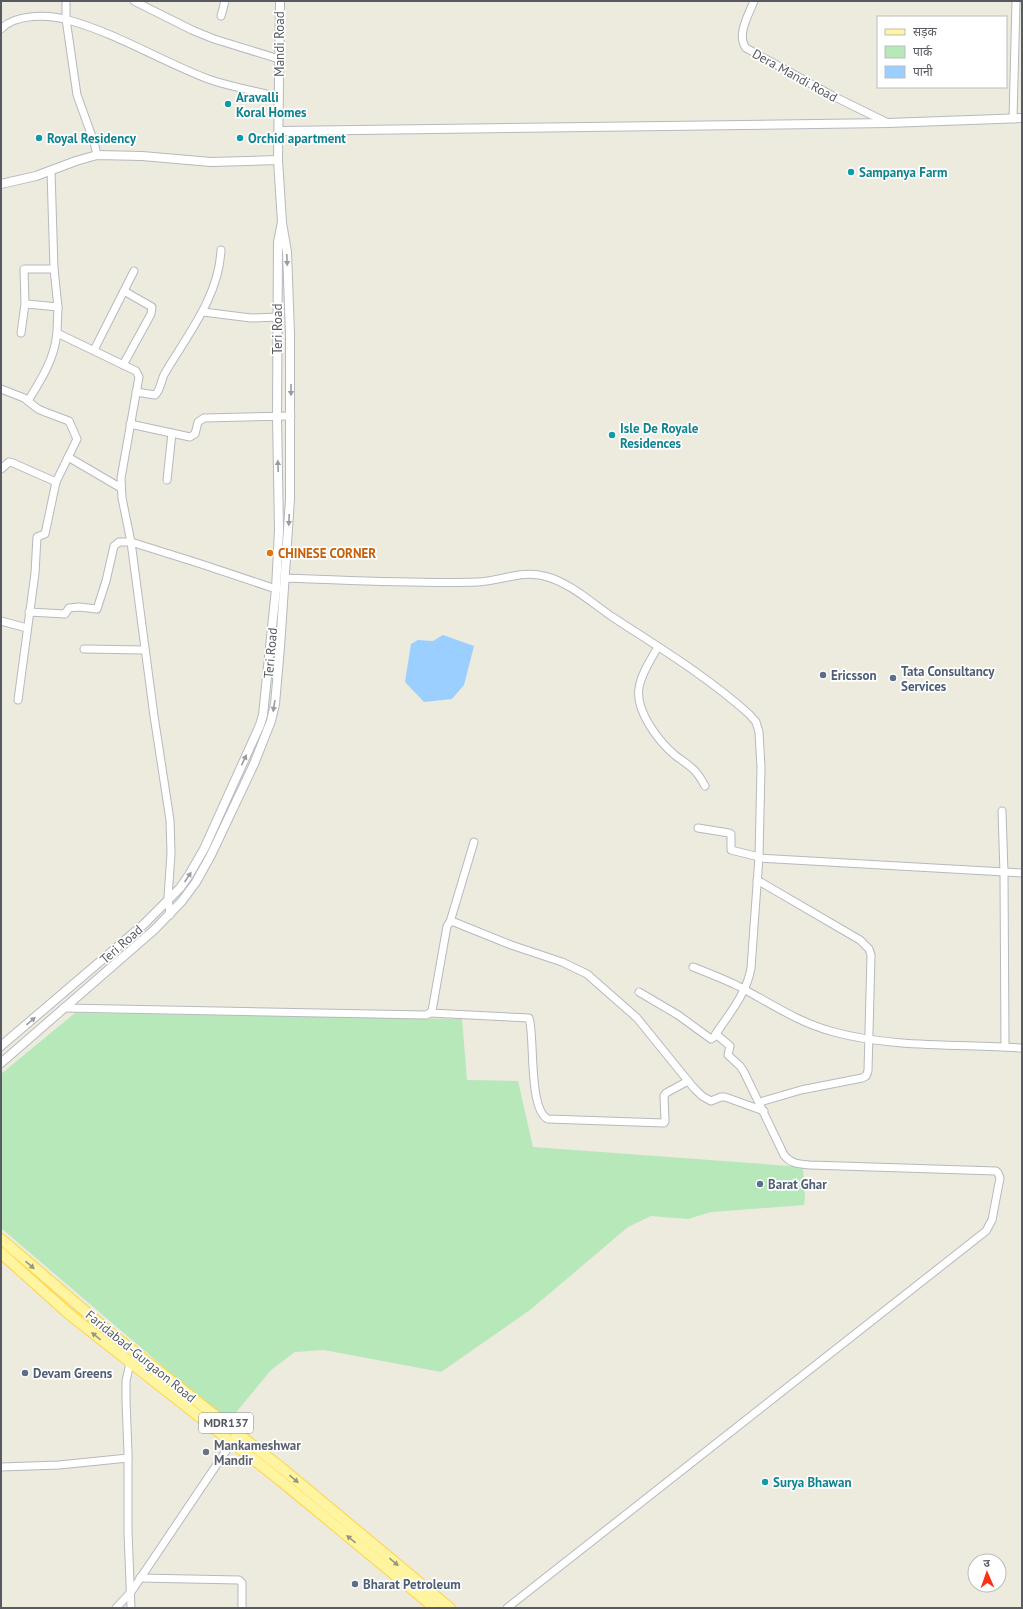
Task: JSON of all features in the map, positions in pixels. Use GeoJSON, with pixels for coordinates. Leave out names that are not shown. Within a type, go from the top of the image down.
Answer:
{"type":"FeatureCollection","features":[{"type":"Feature","properties":{"kind":"main road","name":"Faridabad-Gurgaon Road"},"geometry":{"type":"LineString","coordinates":[[1,1239],[235,1438],[450,1608]]}},
{"type":"Feature","properties":{"kind":"main road","name":"Faridabad-Gurgaon Road"},"geometry":{"type":"LineString","coordinates":[[1,1254],[69,1314],[130,1363],[235,1438],[282,1481],[435,1608]]}},
{"type":"Feature","properties":{"kind":"street"},"geometry":{"type":"LineString","coordinates":[[66,1],[66,19],[77,95],[94,142],[97,155]]}},
{"type":"Feature","properties":{"kind":"street"},"geometry":{"type":"LineString","coordinates":[[134,1],[192,30],[214,39],[279,59]]}},
{"type":"Feature","properties":{"kind":"street"},"geometry":{"type":"LineString","coordinates":[[221,16],[226,1]]}},
{"type":"Feature","properties":{"kind":"street","name":"Mandi Road"},"geometry":{"type":"LineString","coordinates":[[278,160],[280,131],[280,1]]}},
{"type":"Feature","properties":{"kind":"street","name":"Dera Mandi Road"},"geometry":{"type":"LineString","coordinates":[[754,1],[742,33],[742,39],[746,48],[831,95],[888,123]]}},
{"type":"Feature","properties":{"kind":"street"},"geometry":{"type":"LineString","coordinates":[[1012,119],[1016,1]]}},
{"type":"Feature","properties":{"kind":"street"},"geometry":{"type":"LineString","coordinates":[[1,29],[12,21],[25,17],[36,16],[66,19],[99,30],[174,65],[210,79],[279,97]]}},
{"type":"Feature","properties":{"kind":"street"},"geometry":{"type":"LineString","coordinates":[[280,131],[888,123],[1022,118]]}},
{"type":"Feature","properties":{"kind":"street"},"geometry":{"type":"LineString","coordinates":[[1,184],[51,171],[76,161],[97,155],[142,156],[211,162],[278,160]]}},
{"type":"Feature","properties":{"kind":"street","name":"Teri Road"},"geometry":{"type":"LineString","coordinates":[[1,1046],[144,924],[168,898],[180,888],[197,861],[260,726],[265,704],[276,589],[279,530],[277,416],[278,242],[282,222],[278,160]]}},
{"type":"Feature","properties":{"kind":"street"},"geometry":{"type":"LineString","coordinates":[[28,401],[50,364],[56,345],[58,307],[54,269],[51,171]]}},
{"type":"Feature","properties":{"kind":"street"},"geometry":{"type":"LineString","coordinates":[[1,1063],[149,935],[170,915],[202,872],[220,838],[264,741],[274,704],[290,520],[290,334],[287,252],[282,222]]}},
{"type":"Feature","properties":{"kind":"street"},"geometry":{"type":"LineString","coordinates":[[136,392],[157,393],[165,372],[203,312],[219,266],[221,250]]}},
{"type":"Feature","properties":{"kind":"street"},"geometry":{"type":"LineString","coordinates":[[21,333],[25,304],[24,269],[54,269]]}},
{"type":"Feature","properties":{"kind":"street"},"geometry":{"type":"LineString","coordinates":[[94,350],[134,271]]}},
{"type":"Feature","properties":{"kind":"street"},"geometry":{"type":"LineString","coordinates":[[124,291],[152,307],[151,314],[124,365]]}},
{"type":"Feature","properties":{"kind":"street"},"geometry":{"type":"LineString","coordinates":[[27,304],[58,307]]}},
{"type":"Feature","properties":{"kind":"street"},"geometry":{"type":"LineString","coordinates":[[203,312],[252,318],[278,317]]}},
{"type":"Feature","properties":{"kind":"street"},"geometry":{"type":"LineString","coordinates":[[57,333],[124,365],[138,374],[121,478],[121,488],[131,542],[170,826],[171,853],[168,898],[170,915]]}},
{"type":"Feature","properties":{"kind":"street"},"geometry":{"type":"LineString","coordinates":[[1,389],[28,401],[38,409],[66,419],[70,422],[77,439],[56,482],[45,534],[36,536],[35,574],[18,700]]}},
{"type":"Feature","properties":{"kind":"street"},"geometry":{"type":"LineString","coordinates":[[130,424],[193,436],[198,422],[204,418],[291,416]]}},
{"type":"Feature","properties":{"kind":"street"},"geometry":{"type":"LineString","coordinates":[[167,480],[172,433]]}},
{"type":"Feature","properties":{"kind":"street"},"geometry":{"type":"LineString","coordinates":[[68,457],[121,488]]}},
{"type":"Feature","properties":{"kind":"street"},"geometry":{"type":"LineString","coordinates":[[1,469],[9,462],[56,482]]}},
{"type":"Feature","properties":{"kind":"street"},"geometry":{"type":"LineString","coordinates":[[29,612],[64,614],[69,608],[84,607],[97,609],[106,581],[114,546],[119,542],[131,542],[276,589]]}},
{"type":"Feature","properties":{"kind":"street"},"geometry":{"type":"LineString","coordinates":[[285,578],[472,582],[493,581],[529,574],[544,576],[578,593],[689,668],[740,706],[756,722],[760,742],[761,768],[759,857],[751,968],[750,976],[744,990],[716,1035],[711,1039],[678,1014],[639,992]]}},
{"type":"Feature","properties":{"kind":"street"},"geometry":{"type":"LineString","coordinates":[[274,608],[283,609]]}},
{"type":"Feature","properties":{"kind":"street"},"geometry":{"type":"LineString","coordinates":[[1,621],[27,628]]}},
{"type":"Feature","properties":{"kind":"street"},"geometry":{"type":"LineString","coordinates":[[658,647],[639,686],[640,705],[660,740],[676,756],[694,769],[705,786]]}},
{"type":"Feature","properties":{"kind":"street"},"geometry":{"type":"LineString","coordinates":[[84,649],[145,650]]}},
{"type":"Feature","properties":{"kind":"street"},"geometry":{"type":"LineString","coordinates":[[1002,811],[1004,873],[1005,1047]]}},
{"type":"Feature","properties":{"kind":"street"},"geometry":{"type":"LineString","coordinates":[[698,828],[729,833],[731,834],[731,850],[759,857],[1022,873]]}},
{"type":"Feature","properties":{"kind":"street"},"geometry":{"type":"LineString","coordinates":[[430,1014],[432,1011],[447,926],[450,922],[474,842]]}},
{"type":"Feature","properties":{"kind":"street"},"geometry":{"type":"LineString","coordinates":[[757,880],[854,936],[869,949],[870,955],[870,1039],[868,1071],[866,1076],[801,1090],[760,1102]]}},
{"type":"Feature","properties":{"kind":"street"},"geometry":{"type":"LineString","coordinates":[[450,922],[454,922],[511,945],[562,962],[587,974],[637,1018],[688,1082],[708,1101],[714,1101],[721,1097],[725,1097],[764,1111]]}},
{"type":"Feature","properties":{"kind":"street"},"geometry":{"type":"LineString","coordinates":[[693,967],[731,983],[809,1024],[834,1032],[870,1039],[910,1043],[1022,1048]]}},
{"type":"Feature","properties":{"kind":"street"},"geometry":{"type":"LineString","coordinates":[[65,1008],[182,1011],[297,1011],[529,1018],[534,1081],[543,1116],[548,1119],[664,1124],[664,1096],[666,1093],[688,1082]]}},
{"type":"Feature","properties":{"kind":"street"},"geometry":{"type":"LineString","coordinates":[[507,1608],[986,1231],[992,1220],[1000,1178],[996,1171],[798,1164],[789,1161],[784,1155],[760,1102],[742,1068],[728,1055],[730,1046],[716,1035]]}},
{"type":"Feature","properties":{"kind":"street"},"geometry":{"type":"LineString","coordinates":[[129,1607],[131,1592],[128,1532],[126,1381],[130,1363]]}},
{"type":"Feature","properties":{"kind":"street"},"geometry":{"type":"LineString","coordinates":[[116,1608],[131,1592],[235,1438]]}},
{"type":"Feature","properties":{"kind":"street"},"geometry":{"type":"LineString","coordinates":[[1,1467],[59,1465],[128,1458]]}},
{"type":"Feature","properties":{"kind":"street"},"geometry":{"type":"LineString","coordinates":[[140,1578],[239,1580],[242,1583],[242,1608]]}},
{"type":"Feature","properties":{"kind":"green space"},"geometry":{"type":"Polygon","coordinates":[[[75,1013],[462,1019],[467,1080],[518,1081],[533,1147],[803,1167],[804,1205],[711,1212],[688,1219],[651,1216],[628,1227],[530,1310],[441,1372],[324,1350],[295,1352],[271,1370],[228,1422],[1,1228],[1,1074],[75,1013]]]}},
{"type":"Feature","properties":{"kind":"water"},"geometry":{"type":"Polygon","coordinates":[[[443,635],[474,646],[464,685],[452,699],[424,702],[405,682],[411,644],[418,640],[433,641],[443,635]]]}},
{"type":"Feature","properties":{"kind":"place","name":"Aravalli Koral Homes"},"geometry":{"type":"Point","coordinates":[228,104]}},
{"type":"Feature","properties":{"kind":"place","name":"Royal Residency"},"geometry":{"type":"Point","coordinates":[39,138]}},
{"type":"Feature","properties":{"kind":"place","name":"Orchid apartment"},"geometry":{"type":"Point","coordinates":[240,138]}},
{"type":"Feature","properties":{"kind":"place","name":"Sampanya Farm"},"geometry":{"type":"Point","coordinates":[851,172]}},
{"type":"Feature","properties":{"kind":"place","name":"Isle De Royale Residences"},"geometry":{"type":"Point","coordinates":[612,435]}},
{"type":"Feature","properties":{"kind":"place","name":"CHINESE CORNER"},"geometry":{"type":"Point","coordinates":[270,553]}},
{"type":"Feature","properties":{"kind":"place","name":"Ericsson"},"geometry":{"type":"Point","coordinates":[823,675]}},
{"type":"Feature","properties":{"kind":"place","name":"Tata Consultancy Services"},"geometry":{"type":"Point","coordinates":[893,678]}},
{"type":"Feature","properties":{"kind":"place","name":"Barat Ghar"},"geometry":{"type":"Point","coordinates":[760,1184]}},
{"type":"Feature","properties":{"kind":"place","name":"Devam Greens"},"geometry":{"type":"Point","coordinates":[25,1373]}},
{"type":"Feature","properties":{"kind":"place","name":"Mankameshwar Mandir"},"geometry":{"type":"Point","coordinates":[206,1452]}},
{"type":"Feature","properties":{"kind":"place","name":"Surya Bhawan"},"geometry":{"type":"Point","coordinates":[765,1482]}},
{"type":"Feature","properties":{"kind":"place","name":"Bharat Petroleum"},"geometry":{"type":"Point","coordinates":[355,1584]}}]}
